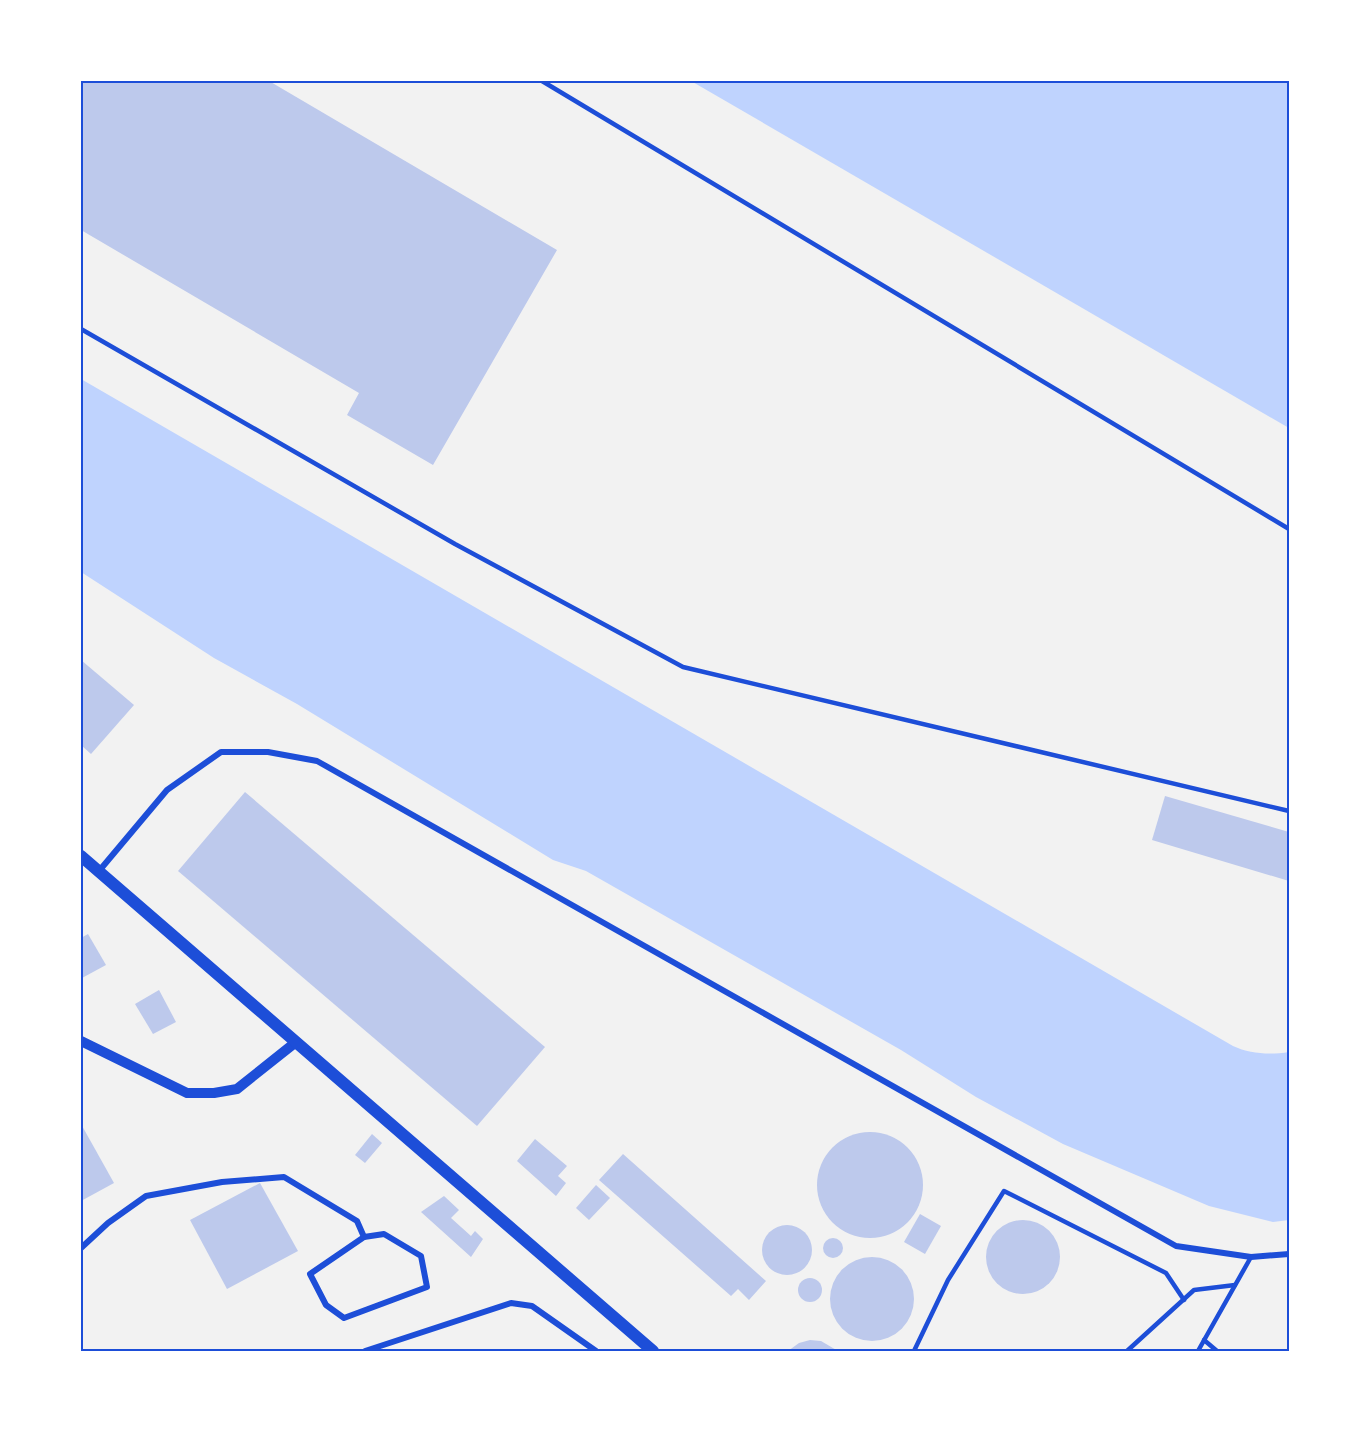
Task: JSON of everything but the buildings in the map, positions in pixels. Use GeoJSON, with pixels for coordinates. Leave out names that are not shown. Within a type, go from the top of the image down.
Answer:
{"type":"FeatureCollection","features":[{"type":"Feature","properties":{"kind":"main road"},"geometry":{"type":"LineString","coordinates":[[81,856],[653,1351]]}},
{"type":"Feature","properties":{"kind":"street"},"geometry":{"type":"LineString","coordinates":[[99,871],[167,790],[221,752],[268,752],[317,761],[1176,1246],[1251,1257],[1289,1254]]}},
{"type":"Feature","properties":{"kind":"street"},"geometry":{"type":"LineString","coordinates":[[81,1041],[187,1093],[214,1093],[237,1089],[296,1042]]}},
{"type":"Feature","properties":{"kind":"street"},"geometry":{"type":"LineString","coordinates":[[81,1248],[108,1223],[146,1196],[222,1182],[284,1177],[357,1221],[364,1237]]}},
{"type":"Feature","properties":{"kind":"street"},"geometry":{"type":"LineString","coordinates":[[384,1234],[421,1256],[427,1287],[344,1318],[326,1305],[310,1274],[364,1237],[384,1234]]}},
{"type":"Feature","properties":{"kind":"street"},"geometry":{"type":"LineString","coordinates":[[365,1351],[511,1303],[532,1306],[596,1351]]}},
{"type":"Feature","properties":{"kind":"lane"},"geometry":{"type":"LineString","coordinates":[[542,81],[1289,529]]}},
{"type":"Feature","properties":{"kind":"lane"},"geometry":{"type":"LineString","coordinates":[[81,328],[455,544],[683,667],[1289,811]]}},
{"type":"Feature","properties":{"kind":"lane"},"geometry":{"type":"LineString","coordinates":[[914,1351],[948,1280],[1004,1191],[1166,1273],[1184,1300]]}},
{"type":"Feature","properties":{"kind":"lane"},"geometry":{"type":"LineString","coordinates":[[1198,1351],[1251,1257]]}},
{"type":"Feature","properties":{"kind":"lane"},"geometry":{"type":"LineString","coordinates":[[1127,1351],[1194,1290],[1235,1286]]}},
{"type":"Feature","properties":{"kind":"lane"},"geometry":{"type":"LineString","coordinates":[[1204,1340],[1217,1351]]}},
{"type":"Feature","properties":{"kind":"water"},"geometry":{"type":"Polygon","coordinates":[[[691,81],[1289,81],[1289,428],[691,81]]]}},
{"type":"Feature","properties":{"kind":"water"},"geometry":{"type":"Polygon","coordinates":[[[81,379],[1233,1046],[1260,1053],[1289,1052],[1289,1220],[1273,1222],[1209,1206],[1063,1144],[976,1097],[901,1050],[586,871],[553,860],[297,704],[214,658],[81,572],[81,379]]]}}]}
